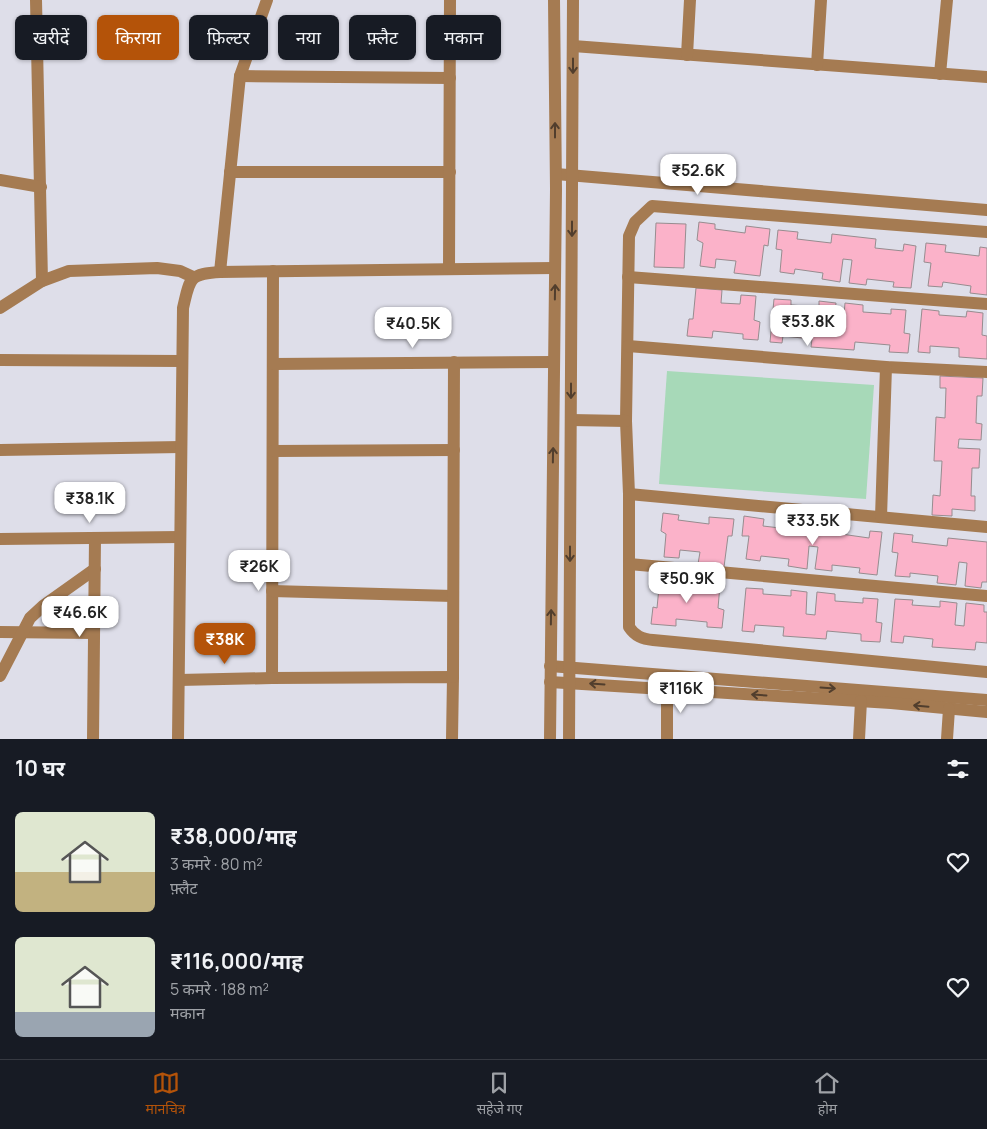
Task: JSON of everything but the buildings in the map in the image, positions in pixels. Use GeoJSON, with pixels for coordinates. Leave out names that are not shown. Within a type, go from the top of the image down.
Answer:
{"type":"FeatureCollection","features":[{"type":"Feature","properties":{"kind":"street"},"geometry":{"type":"LineString","coordinates":[[36,0],[42,281]]}},
{"type":"Feature","properties":{"kind":"street"},"geometry":{"type":"LineString","coordinates":[[220,272],[240,76],[267,0]]}},
{"type":"Feature","properties":{"kind":"street"},"geometry":{"type":"LineString","coordinates":[[449,269],[450,0]]}},
{"type":"Feature","properties":{"kind":"street"},"geometry":{"type":"LineString","coordinates":[[550,739],[556,174],[554,0]]}},
{"type":"Feature","properties":{"kind":"street"},"geometry":{"type":"LineString","coordinates":[[569,739],[573,0]]}},
{"type":"Feature","properties":{"kind":"street"},"geometry":{"type":"LineString","coordinates":[[686,55],[690,0]]}},
{"type":"Feature","properties":{"kind":"street"},"geometry":{"type":"LineString","coordinates":[[818,65],[821,0]]}},
{"type":"Feature","properties":{"kind":"street"},"geometry":{"type":"LineString","coordinates":[[940,74],[947,0]]}},
{"type":"Feature","properties":{"kind":"street"},"geometry":{"type":"LineString","coordinates":[[573,46],[987,77]]}},
{"type":"Feature","properties":{"kind":"street"},"geometry":{"type":"LineString","coordinates":[[240,76],[450,78]]}},
{"type":"Feature","properties":{"kind":"street"},"geometry":{"type":"LineString","coordinates":[[230,172],[450,172]]}},
{"type":"Feature","properties":{"kind":"street"},"geometry":{"type":"LineString","coordinates":[[556,174],[987,210]]}},
{"type":"Feature","properties":{"kind":"street"},"geometry":{"type":"LineString","coordinates":[[0,180],[40,187]]}},
{"type":"Feature","properties":{"kind":"street"},"geometry":{"type":"LineString","coordinates":[[987,232],[652,206],[635,222],[629,236],[626,421],[629,494],[629,627],[633,633],[642,639],[987,672]]}},
{"type":"Feature","properties":{"kind":"street"},"geometry":{"type":"LineString","coordinates":[[0,308],[42,281],[69,271],[148,268],[180,271],[193,277]]}},
{"type":"Feature","properties":{"kind":"street"},"geometry":{"type":"LineString","coordinates":[[178,739],[183,308],[188,286],[193,277],[200,273],[220,272],[555,268]]}},
{"type":"Feature","properties":{"kind":"street"},"geometry":{"type":"LineString","coordinates":[[272,678],[273,271]]}},
{"type":"Feature","properties":{"kind":"street"},"geometry":{"type":"LineString","coordinates":[[628,277],[987,304]]}},
{"type":"Feature","properties":{"kind":"street"},"geometry":{"type":"LineString","coordinates":[[628,346],[886,367],[987,372]]}},
{"type":"Feature","properties":{"kind":"street"},"geometry":{"type":"LineString","coordinates":[[0,360],[182,362]]}},
{"type":"Feature","properties":{"kind":"street"},"geometry":{"type":"LineString","coordinates":[[452,739],[454,362]]}},
{"type":"Feature","properties":{"kind":"street"},"geometry":{"type":"LineString","coordinates":[[273,364],[554,362]]}},
{"type":"Feature","properties":{"kind":"street"},"geometry":{"type":"LineString","coordinates":[[881,517],[886,367]]}},
{"type":"Feature","properties":{"kind":"street"},"geometry":{"type":"LineString","coordinates":[[571,420],[626,421]]}},
{"type":"Feature","properties":{"kind":"street"},"geometry":{"type":"LineString","coordinates":[[0,450],[181,447]]}},
{"type":"Feature","properties":{"kind":"street"},"geometry":{"type":"LineString","coordinates":[[273,451],[454,450]]}},
{"type":"Feature","properties":{"kind":"street"},"geometry":{"type":"LineString","coordinates":[[629,494],[987,527]]}},
{"type":"Feature","properties":{"kind":"street"},"geometry":{"type":"LineString","coordinates":[[0,539],[180,537]]}},
{"type":"Feature","properties":{"kind":"street"},"geometry":{"type":"LineString","coordinates":[[92,739],[95,538]]}},
{"type":"Feature","properties":{"kind":"street"},"geometry":{"type":"LineString","coordinates":[[628,564],[987,596]]}},
{"type":"Feature","properties":{"kind":"street"},"geometry":{"type":"LineString","coordinates":[[0,676],[30,618],[42,606],[95,569]]}},
{"type":"Feature","properties":{"kind":"street"},"geometry":{"type":"LineString","coordinates":[[272,591],[453,596]]}},
{"type":"Feature","properties":{"kind":"street"},"geometry":{"type":"LineString","coordinates":[[0,632],[94,633]]}},
{"type":"Feature","properties":{"kind":"street"},"geometry":{"type":"LineString","coordinates":[[550,666],[987,700]]}},
{"type":"Feature","properties":{"kind":"street"},"geometry":{"type":"LineString","coordinates":[[179,680],[453,678]]}},
{"type":"Feature","properties":{"kind":"street"},"geometry":{"type":"LineString","coordinates":[[550,682],[861,701],[987,712]]}},
{"type":"Feature","properties":{"kind":"street"},"geometry":{"type":"LineString","coordinates":[[667,689],[667,739]]}},
{"type":"Feature","properties":{"kind":"street"},"geometry":{"type":"LineString","coordinates":[[859,739],[861,701]]}},
{"type":"Feature","properties":{"kind":"street"},"geometry":{"type":"LineString","coordinates":[[946,739],[949,709]]}},
{"type":"Feature","properties":{"kind":"green space"},"geometry":{"type":"Polygon","coordinates":[[[667,371],[874,385],[866,499],[659,484],[667,371]]]}}]}
